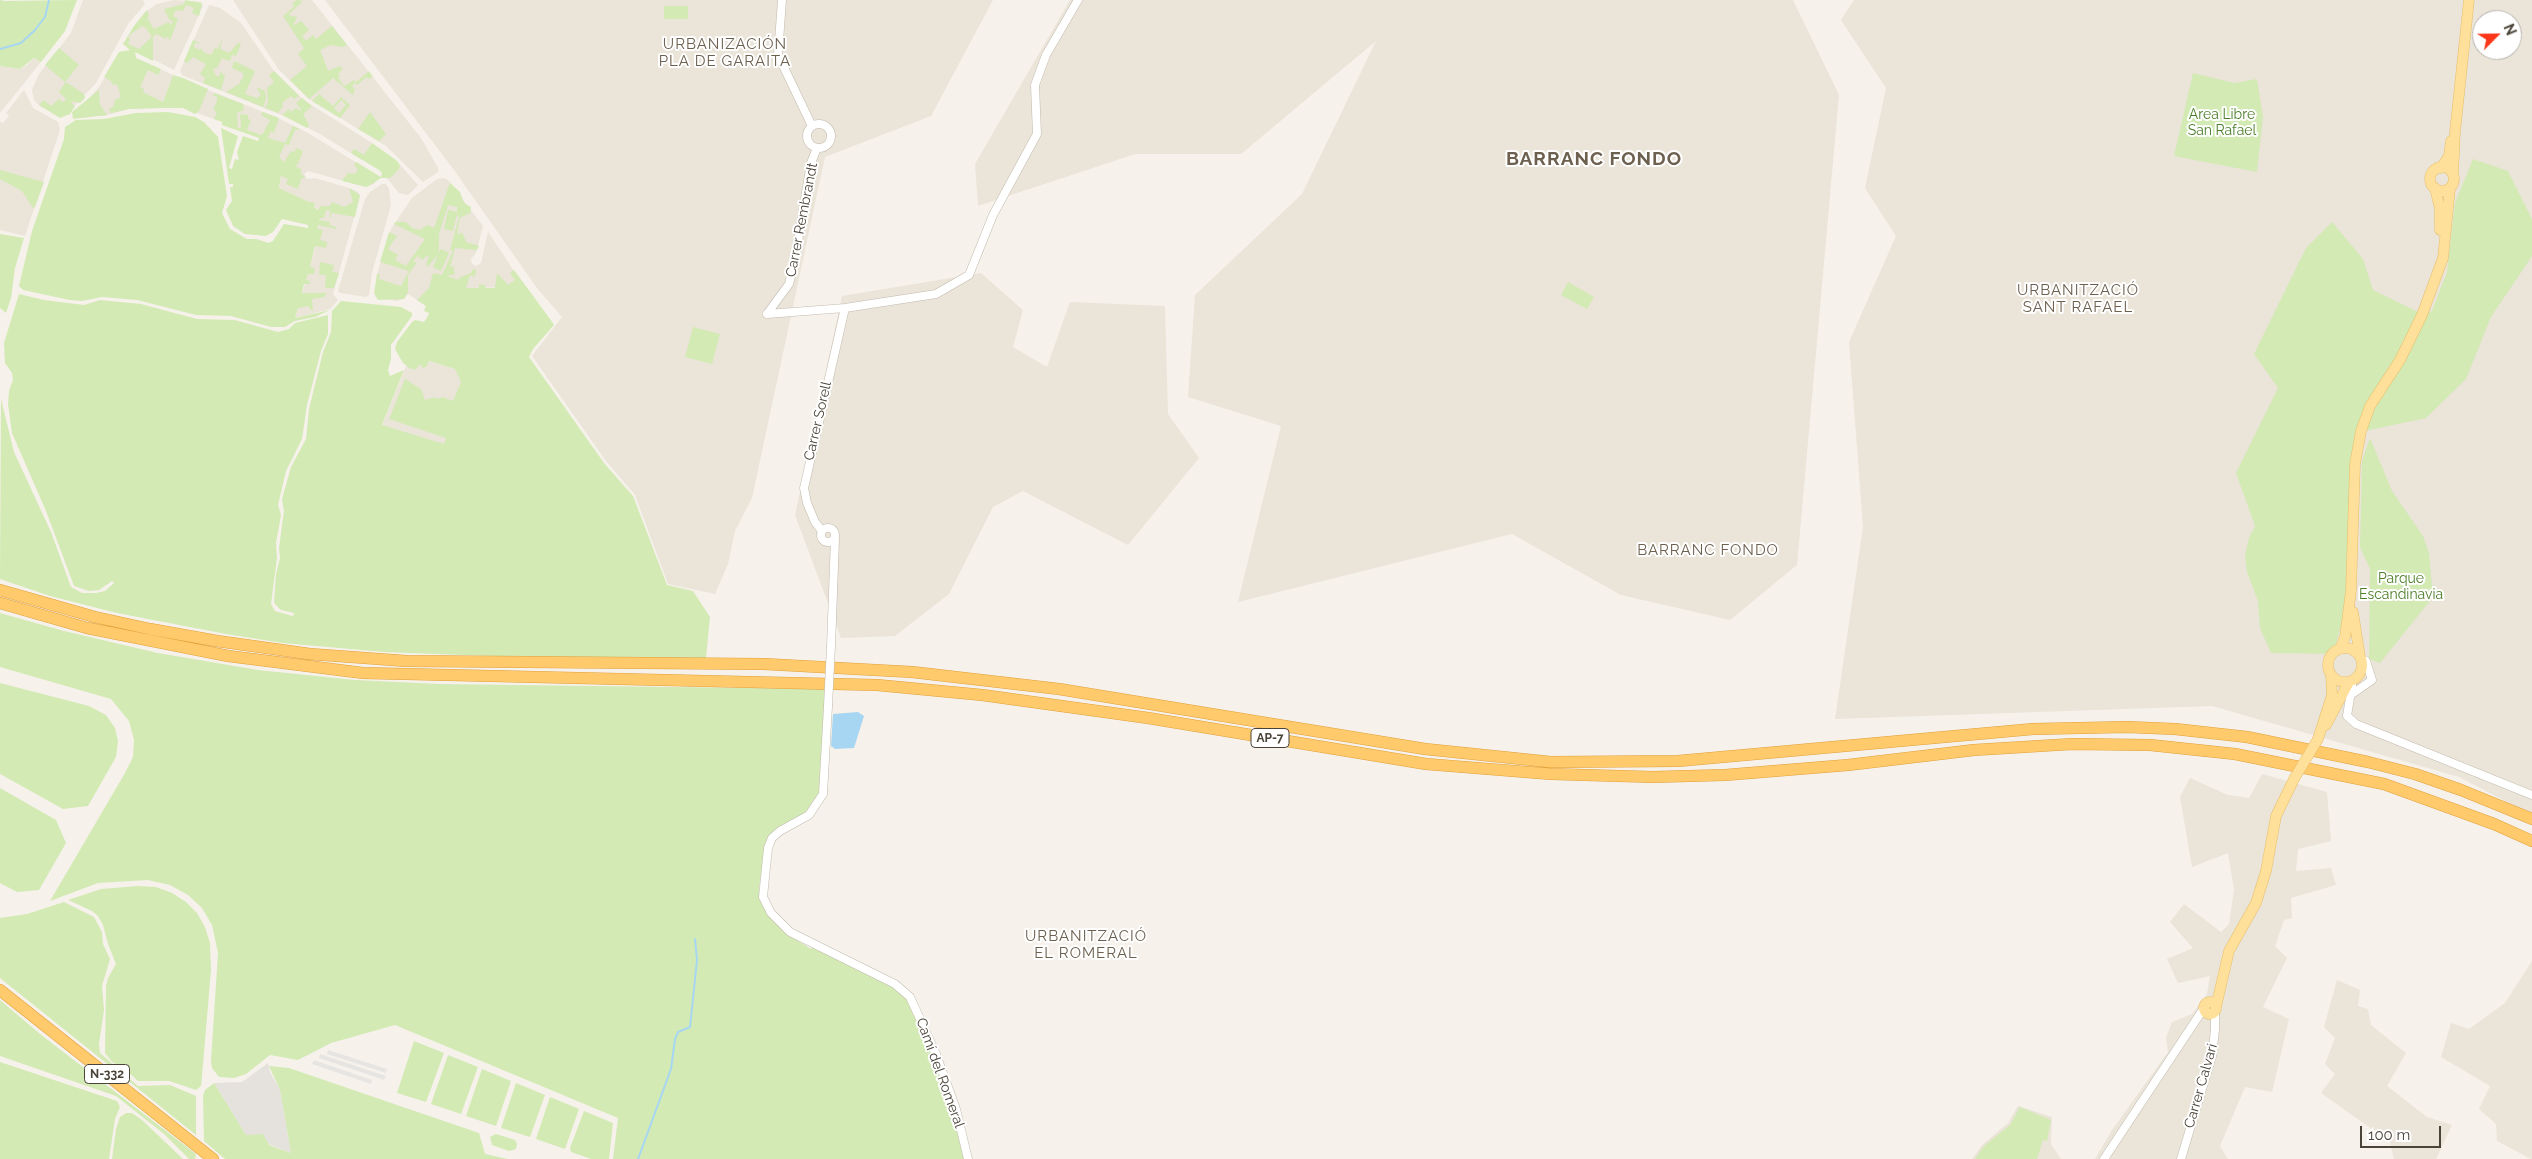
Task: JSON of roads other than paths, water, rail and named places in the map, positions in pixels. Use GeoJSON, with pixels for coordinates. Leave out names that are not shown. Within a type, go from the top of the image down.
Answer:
{"type":"FeatureCollection","features":[{"type":"Feature","properties":{"kind":"highway","name":"AP-7"},"geometry":{"type":"LineString","coordinates":[[0,590],[95,617],[150,629],[217,642],[310,654],[406,661],[764,664],[912,672],[1059,689],[1425,749],[1551,762],[1602,763],[1688,760],[2042,729],[2128,727],[2175,729],[2247,737],[2368,762],[2415,774],[2461,790],[2532,819]]}},
{"type":"Feature","properties":{"kind":"highway","name":"AP-7"},"geometry":{"type":"LineString","coordinates":[[0,602],[87,628],[228,656],[363,673],[877,685],[982,695],[1148,718],[1426,764],[1551,774],[1654,777],[1725,775],[1848,765],[1974,750],[2072,744],[2150,745],[2235,754],[2384,784],[2494,824],[2532,841]]}},
{"type":"Feature","properties":{"kind":"highway","name":"N-332"},"geometry":{"type":"LineString","coordinates":[[0,990],[213,1159]]}},
{"type":"Feature","properties":{"kind":"main road"},"geometry":{"type":"LineString","coordinates":[[2318,739],[2332,694],[2329,661],[2333,654],[2340,649],[2345,637],[2351,591],[2356,464],[2360,431],[2373,400],[2400,360],[2422,314],[2444,249],[2450,189],[2454,182],[2455,132],[2469,0]]}},
{"type":"Feature","properties":{"kind":"main road"},"geometry":{"type":"LineString","coordinates":[[2435,276],[2440,209],[2435,188],[2431,182],[2432,174],[2441,168],[2449,156],[2451,138],[2455,132]]}},
{"type":"Feature","properties":{"kind":"main road"},"geometry":{"type":"LineString","coordinates":[[2441,168],[2448,169],[2453,175]]}},
{"type":"Feature","properties":{"kind":"main road"},"geometry":{"type":"LineString","coordinates":[[2435,188],[2442,191],[2450,189]]}},
{"type":"Feature","properties":{"kind":"main road"},"geometry":{"type":"LineString","coordinates":[[2331,675],[2340,682],[2349,682],[2358,677],[2361,672],[2362,659],[2354,627],[2351,591]]}},
{"type":"Feature","properties":{"kind":"main road"},"geometry":{"type":"LineString","coordinates":[[2340,649],[2351,649],[2362,659]]}},
{"type":"Feature","properties":{"kind":"main road"},"geometry":{"type":"LineString","coordinates":[[2210,1009],[2229,951],[2256,903],[2266,871],[2276,816],[2294,779],[2349,682]]}},
{"type":"Feature","properties":{"kind":"street"},"geometry":{"type":"LineString","coordinates":[[782,0],[778,55],[812,126],[807,138],[812,146],[817,148],[828,144],[831,136],[824,125],[812,126]]}},
{"type":"Feature","properties":{"kind":"street"},"geometry":{"type":"LineString","coordinates":[[845,308],[942,292],[969,275],[993,215],[1037,134],[1035,85],[1046,55],[1078,0]]}},
{"type":"Feature","properties":{"kind":"street","name":"Carrer Rembrandt"},"geometry":{"type":"LineString","coordinates":[[817,148],[811,163],[794,265],[789,284],[767,314],[845,308]]}},
{"type":"Feature","properties":{"kind":"street","name":"Carrer Sorell"},"geometry":{"type":"LineString","coordinates":[[822,531],[815,522],[807,503],[804,488],[845,308]]}},
{"type":"Feature","properties":{"kind":"street"},"geometry":{"type":"LineString","coordinates":[[826,542],[835,539],[835,532],[832,528],[827,527],[822,531],[821,536],[834,558]]}},
{"type":"Feature","properties":{"kind":"street","name":"Camí del Romeral"},"geometry":{"type":"LineString","coordinates":[[835,539],[828,706],[822,794],[809,815],[780,831],[772,838],[768,848],[763,897],[771,913],[790,932],[895,984],[910,998],[936,1054],[956,1109],[968,1159]]}},
{"type":"Feature","properties":{"kind":"street"},"geometry":{"type":"LineString","coordinates":[[2352,694],[2371,680],[2362,659]]}},
{"type":"Feature","properties":{"kind":"street"},"geometry":{"type":"LineString","coordinates":[[2349,682],[2352,685],[2352,694],[2347,716],[2356,724],[2532,794]]}},
{"type":"Feature","properties":{"kind":"street"},"geometry":{"type":"LineString","coordinates":[[2104,1159],[2197,1020],[2210,1009]]}},
{"type":"Feature","properties":{"kind":"street","name":"Carrer Calvari"},"geometry":{"type":"LineString","coordinates":[[2181,1159],[2212,1056],[2215,1030],[2210,1009]]}},
{"type":"Feature","properties":{"kind":"water"},"geometry":{"type":"Polygon","coordinates":[[[858,712],[864,716],[854,748],[835,749],[831,746],[833,714],[858,712]]]}},
{"type":"Feature","properties":{"kind":"waterway"},"geometry":{"type":"LineString","coordinates":[[0,49],[21,43],[35,30],[45,17],[49,0]]}},
{"type":"Feature","properties":{"kind":"waterway"},"geometry":{"type":"LineString","coordinates":[[638,1159],[671,1069],[675,1039],[678,1032],[690,1027],[697,960],[695,939]]}},
{"type":"Feature","properties":{"kind":"district","name":"URBANIZACIÓN PLA DE GARAITA"},"geometry":{"type":"Point","coordinates":[725,52]}},
{"type":"Feature","properties":{"kind":"district","name":"BARRANC FONDO"},"geometry":{"type":"Point","coordinates":[1594,159]}},
{"type":"Feature","properties":{"kind":"district","name":"URBANITZACIÓ SANT RAFAEL"},"geometry":{"type":"Point","coordinates":[2078,298]}},
{"type":"Feature","properties":{"kind":"district","name":"BARRANC FONDO"},"geometry":{"type":"Point","coordinates":[1708,550]}},
{"type":"Feature","properties":{"kind":"district","name":"URBANITZACIÓ EL ROMERAL"},"geometry":{"type":"Point","coordinates":[1086,944]}},
{"type":"Feature","properties":{"kind":"park label","name":"Area Libre San Rafael"},"geometry":{"type":"Point","coordinates":[2222,124]}},
{"type":"Feature","properties":{"kind":"park label","name":"Parque Escandinavia"},"geometry":{"type":"Point","coordinates":[2401,588]}}]}
